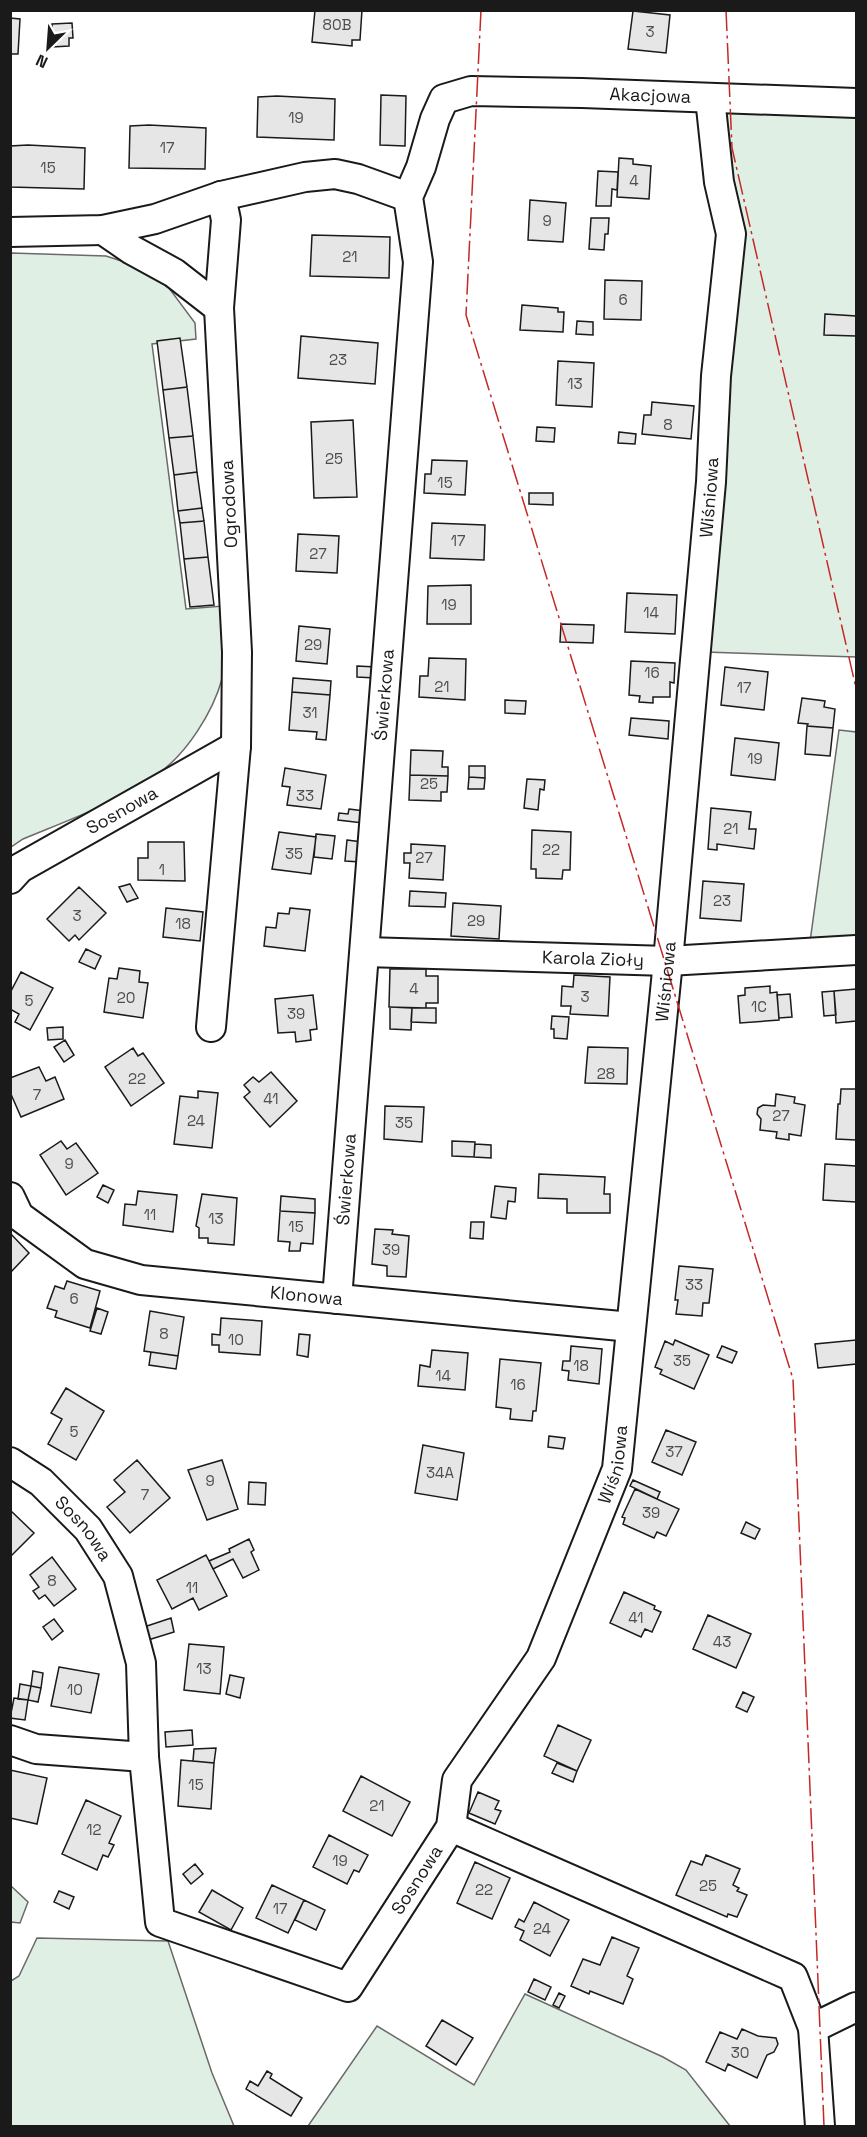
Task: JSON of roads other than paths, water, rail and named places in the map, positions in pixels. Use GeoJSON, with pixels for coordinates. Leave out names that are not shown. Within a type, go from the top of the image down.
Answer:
{"type":"FeatureCollection","features":[{"type":"Feature","properties":{"kind":"street","name":"Akacjowa"},"geometry":{"type":"LineString","coordinates":[[408,197],[421,167],[435,119],[444,99],[471,91],[856,103]]}},
{"type":"Feature","properties":{"kind":"street","name":"Wiśniowa"},"geometry":{"type":"LineString","coordinates":[[451,1827],[457,1780],[541,1658],[617,1469],[668,961],[711,482],[716,376],[731,234],[719,182],[710,98]]}},
{"type":"Feature","properties":{"kind":"street"},"geometry":{"type":"LineString","coordinates":[[10,232],[103,230],[155,219],[221,196],[305,177],[335,174],[358,179],[408,197]]}},
{"type":"Feature","properties":{"kind":"street","name":"Ogrodowa"},"geometry":{"type":"LineString","coordinates":[[211,1027],[236,746],[237,652],[219,308],[226,220],[221,196]]}},
{"type":"Feature","properties":{"kind":"street","name":"Świerkowa"},"geometry":{"type":"LineString","coordinates":[[337,1299],[418,262],[408,197]]}},
{"type":"Feature","properties":{"kind":"street"},"geometry":{"type":"LineString","coordinates":[[103,230],[132,250],[174,273],[219,308]]}},
{"type":"Feature","properties":{"kind":"street","name":"Sosnowa"},"geometry":{"type":"LineString","coordinates":[[10,879],[20,868],[236,746]]}},
{"type":"Feature","properties":{"kind":"street","name":"Karola Zioły"},"geometry":{"type":"LineString","coordinates":[[365,952],[668,961],[856,950]]}},
{"type":"Feature","properties":{"kind":"street","name":"Klonowa"},"geometry":{"type":"LineString","coordinates":[[10,1197],[19,1216],[85,1264],[141,1280],[631,1327]]}},
{"type":"Feature","properties":{"kind":"street","name":"Sosnowa"},"geometry":{"type":"LineString","coordinates":[[10,1462],[41,1482],[88,1529],[118,1576],[141,1663],[144,1757],[160,1922],[348,1987],[451,1827],[794,1977],[813,2028],[820,2127]]}},
{"type":"Feature","properties":{"kind":"street"},"geometry":{"type":"LineString","coordinates":[[10,1740],[36,1749],[144,1757]]}},
{"type":"Feature","properties":{"kind":"street"},"geometry":{"type":"LineString","coordinates":[[813,2028],[856,2007]]}}]}
